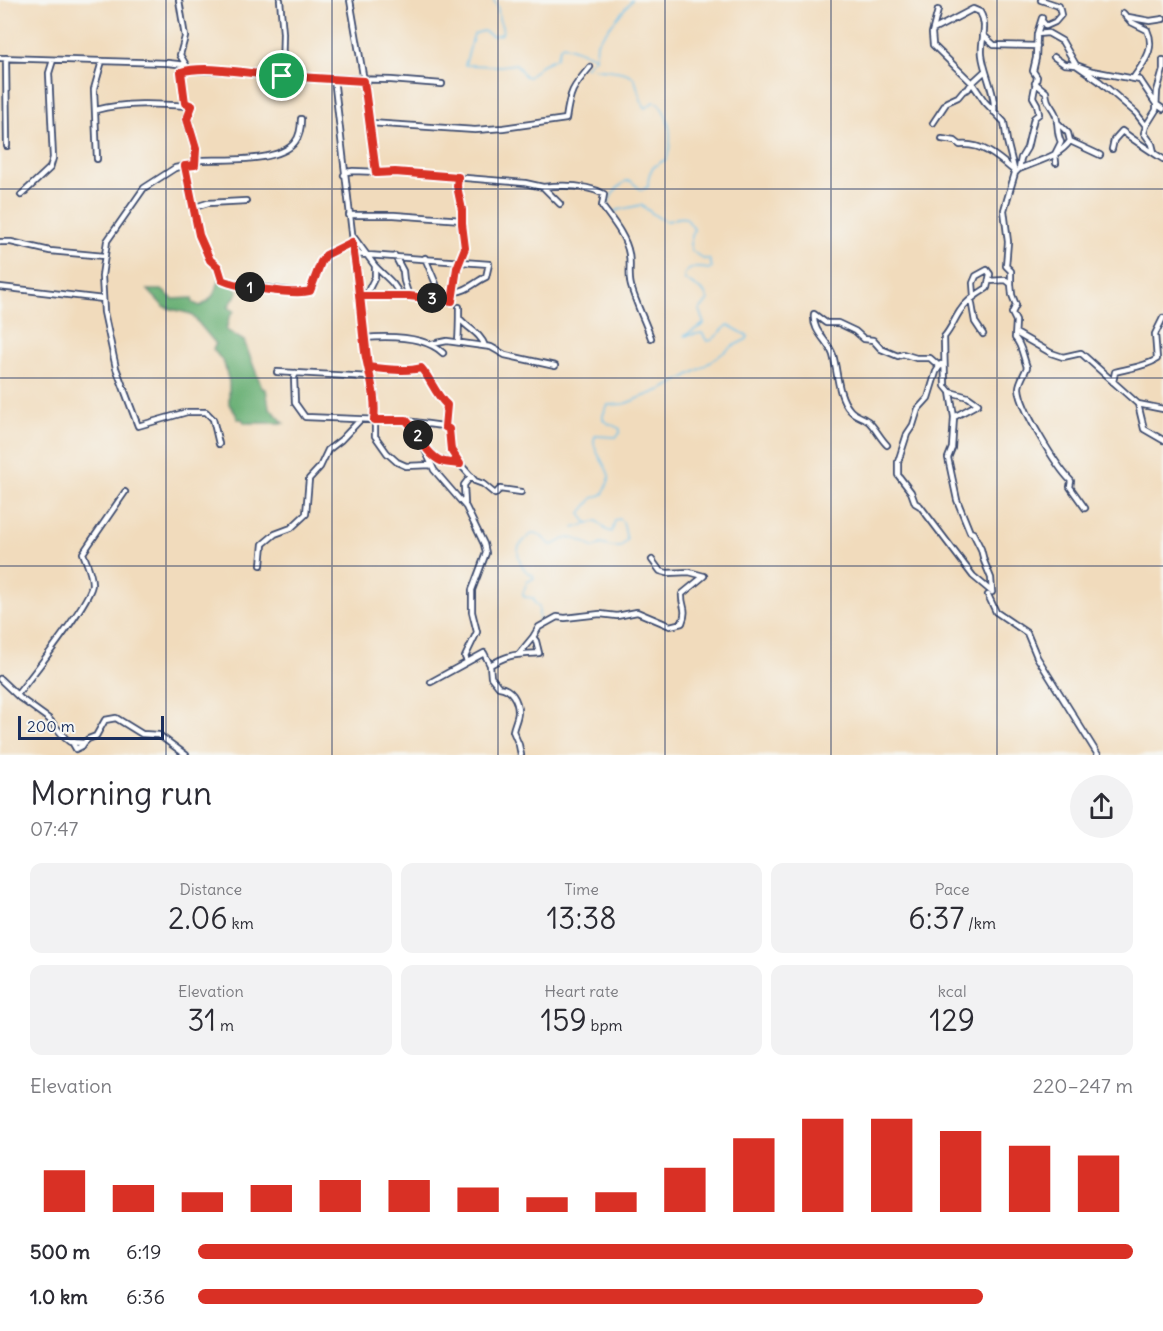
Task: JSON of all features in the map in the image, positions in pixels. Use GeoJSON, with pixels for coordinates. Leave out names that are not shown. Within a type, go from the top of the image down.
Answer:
{"type":"FeatureCollection","features":[{"type":"Feature","properties":{"kind":"street"},"geometry":{"type":"LineString","coordinates":[[179,0],[184,37],[180,54],[186,65]]}},
{"type":"Feature","properties":{"kind":"street"},"geometry":{"type":"LineString","coordinates":[[280,0],[283,33],[282,76]]}},
{"type":"Feature","properties":{"kind":"street"},"geometry":{"type":"LineString","coordinates":[[350,0],[364,81],[376,173]]}},
{"type":"Feature","properties":{"kind":"street"},"geometry":{"type":"LineString","coordinates":[[1041,0],[1059,6],[1061,15],[1055,22],[1046,26]]}},
{"type":"Feature","properties":{"kind":"street"},"geometry":{"type":"LineString","coordinates":[[994,112],[995,103],[985,71],[981,46],[985,25],[982,15],[973,9],[933,30],[933,45],[972,83],[994,112],[1004,122],[1016,171]]}},
{"type":"Feature","properties":{"kind":"street"},"geometry":{"type":"LineString","coordinates":[[1134,77],[1150,51],[1150,37],[1147,30],[1131,22],[1124,14],[1150,21],[1163,19]]}},
{"type":"Feature","properties":{"kind":"street"},"geometry":{"type":"LineString","coordinates":[[1048,33],[1042,19],[1037,34],[1033,71],[1037,77],[1033,97],[1039,114],[1034,118],[1033,130],[1016,171],[1004,210],[1008,243],[1006,266],[1011,272],[1012,295],[1016,305],[1012,313],[1016,321],[1015,338],[1019,342],[1027,367],[1019,388],[1026,410],[1030,421],[1039,431],[1059,468],[1071,481],[1070,487],[1085,508]]}},
{"type":"Feature","properties":{"kind":"street"},"geometry":{"type":"LineString","coordinates":[[1037,34],[1048,33],[1062,41],[1076,65],[1099,81],[1136,113],[1146,126]]}},
{"type":"Feature","properties":{"kind":"street"},"geometry":{"type":"LineString","coordinates":[[983,35],[994,45],[1037,46]]}},
{"type":"Feature","properties":{"kind":"street"},"geometry":{"type":"LineString","coordinates":[[1054,57],[1064,64],[1134,77],[1140,80],[1156,104],[1163,109]]}},
{"type":"Feature","properties":{"kind":"street"},"geometry":{"type":"LineString","coordinates":[[7,146],[3,58],[186,65]]}},
{"type":"Feature","properties":{"kind":"street"},"geometry":{"type":"LineString","coordinates":[[21,195],[50,168],[53,159],[49,73],[53,60]]}},
{"type":"Feature","properties":{"kind":"street"},"geometry":{"type":"LineString","coordinates":[[1154,152],[1152,144],[1144,133],[1156,110],[1163,60]]}},
{"type":"Feature","properties":{"kind":"street"},"geometry":{"type":"LineString","coordinates":[[97,159],[94,89],[102,61]]}},
{"type":"Feature","properties":{"kind":"street"},"geometry":{"type":"LineString","coordinates":[[186,65],[181,72],[185,103],[192,106]]}},
{"type":"Feature","properties":{"kind":"street"},"geometry":{"type":"LineString","coordinates":[[370,123],[475,130],[566,119],[574,85],[590,67]]}},
{"type":"Feature","properties":{"kind":"street"},"geometry":{"type":"LineString","coordinates":[[181,72],[188,70],[228,71],[442,84]]}},
{"type":"Feature","properties":{"kind":"street"},"geometry":{"type":"LineString","coordinates":[[933,123],[947,102],[968,89],[985,71]]}},
{"type":"Feature","properties":{"kind":"street"},"geometry":{"type":"LineString","coordinates":[[334,78],[352,242],[363,296],[364,338],[375,405],[375,436],[387,453],[397,462],[406,466],[432,465]]}},
{"type":"Feature","properties":{"kind":"street"},"geometry":{"type":"LineString","coordinates":[[1035,83],[1047,92],[1047,104],[1054,112],[1057,123],[1057,134],[1061,142],[1055,154],[1056,163]]}},
{"type":"Feature","properties":{"kind":"street"},"geometry":{"type":"LineString","coordinates":[[96,110],[122,105],[192,106]]}},
{"type":"Feature","properties":{"kind":"street"},"geometry":{"type":"LineString","coordinates":[[192,106],[187,119],[196,149],[195,165]]}},
{"type":"Feature","properties":{"kind":"street"},"geometry":{"type":"LineString","coordinates":[[219,444],[213,419],[206,412],[187,412],[138,426],[116,368],[103,299],[104,256],[107,241],[111,232],[144,188],[175,168],[195,165],[200,159],[257,157],[281,152],[296,142],[301,119]]}},
{"type":"Feature","properties":{"kind":"street"},"geometry":{"type":"LineString","coordinates":[[1016,171],[1064,150],[1070,141],[1068,133],[1057,123]]}},
{"type":"Feature","properties":{"kind":"street"},"geometry":{"type":"LineString","coordinates":[[1112,149],[1114,140],[1122,131],[1163,159]]}},
{"type":"Feature","properties":{"kind":"street"},"geometry":{"type":"LineString","coordinates":[[942,138],[955,141],[960,146],[972,144],[989,151],[1016,171]]}},
{"type":"Feature","properties":{"kind":"street"},"geometry":{"type":"LineString","coordinates":[[1070,141],[1100,155]]}},
{"type":"Feature","properties":{"kind":"street"},"geometry":{"type":"LineString","coordinates":[[185,166],[202,245],[210,260],[218,267],[222,280],[237,285],[297,292],[310,291],[326,255],[352,242]]}},
{"type":"Feature","properties":{"kind":"street"},"geometry":{"type":"LineString","coordinates":[[344,175],[352,171],[395,172],[525,183],[543,187],[570,186],[604,194],[602,206],[617,226],[629,254],[628,274],[631,286],[651,338]]}},
{"type":"Feature","properties":{"kind":"street"},"geometry":{"type":"LineString","coordinates":[[363,296],[409,296],[452,301],[459,260],[465,248],[462,210],[457,186],[458,177]]}},
{"type":"Feature","properties":{"kind":"street"},"geometry":{"type":"LineString","coordinates":[[543,187],[560,204]]}},
{"type":"Feature","properties":{"kind":"street"},"geometry":{"type":"LineString","coordinates":[[195,207],[208,202],[246,201]]}},
{"type":"Feature","properties":{"kind":"street"},"geometry":{"type":"LineString","coordinates":[[349,215],[462,220]]}},
{"type":"Feature","properties":{"kind":"street"},"geometry":{"type":"LineString","coordinates":[[351,234],[375,266],[396,285],[400,296]]}},
{"type":"Feature","properties":{"kind":"street"},"geometry":{"type":"LineString","coordinates":[[0,242],[11,242],[50,251],[104,256]]}},
{"type":"Feature","properties":{"kind":"street"},"geometry":{"type":"LineString","coordinates":[[354,254],[459,260],[477,265],[489,264],[486,277],[463,292],[454,292]]}},
{"type":"Feature","properties":{"kind":"street"},"geometry":{"type":"LineString","coordinates":[[395,256],[403,271],[409,296]]}},
{"type":"Feature","properties":{"kind":"street"},"geometry":{"type":"LineString","coordinates":[[425,258],[436,284],[438,298]]}},
{"type":"Feature","properties":{"kind":"street"},"geometry":{"type":"LineString","coordinates":[[363,296],[375,277],[375,266]]}},
{"type":"Feature","properties":{"kind":"street"},"geometry":{"type":"LineString","coordinates":[[942,365],[936,372],[928,398],[918,409],[904,442],[898,462],[898,475],[911,492],[915,503],[920,506],[973,576],[992,592],[992,578],[974,533],[970,532],[962,514],[950,470],[948,458],[952,448],[954,417],[942,365],[944,337],[961,309],[973,298],[987,288],[990,274],[987,270],[975,276],[973,283],[973,298],[975,322],[982,334]]}},
{"type":"Feature","properties":{"kind":"street"},"geometry":{"type":"LineString","coordinates":[[989,281],[1006,280],[1011,284]]}},
{"type":"Feature","properties":{"kind":"street"},"geometry":{"type":"LineString","coordinates":[[0,287],[103,299]]}},
{"type":"Feature","properties":{"kind":"street"},"geometry":{"type":"LineString","coordinates":[[458,342],[461,320],[459,307]]}},
{"type":"Feature","properties":{"kind":"street"},"geometry":{"type":"LineString","coordinates":[[887,445],[868,421],[849,409],[838,383],[833,356],[825,345],[824,339],[817,332],[813,313],[826,323],[838,323],[855,331],[864,339],[873,340],[881,348],[898,356],[903,354],[916,358],[930,358],[942,365]]}},
{"type":"Feature","properties":{"kind":"street"},"geometry":{"type":"LineString","coordinates":[[1113,382],[1115,372],[1148,365],[1157,359],[1155,334],[1163,318]]}},
{"type":"Feature","properties":{"kind":"street"},"geometry":{"type":"LineString","coordinates":[[461,320],[466,327],[476,331],[485,346]]}},
{"type":"Feature","properties":{"kind":"street"},"geometry":{"type":"LineString","coordinates":[[1016,333],[1051,353],[1063,357],[1081,353],[1138,404],[1163,409]]}},
{"type":"Feature","properties":{"kind":"street"},"geometry":{"type":"LineString","coordinates":[[364,338],[413,339],[432,344],[443,353]]}},
{"type":"Feature","properties":{"kind":"street"},"geometry":{"type":"LineString","coordinates":[[432,344],[447,341],[491,347],[505,355],[555,366]]}},
{"type":"Feature","properties":{"kind":"street"},"geometry":{"type":"LineString","coordinates":[[368,367],[410,371],[421,368],[427,374],[438,396],[447,405],[445,427]]}},
{"type":"Feature","properties":{"kind":"street"},"geometry":{"type":"LineString","coordinates":[[277,372],[370,377]]}},
{"type":"Feature","properties":{"kind":"street"},"geometry":{"type":"LineString","coordinates":[[296,373],[294,377],[295,403],[305,417],[406,420],[445,427],[449,429],[451,450],[475,482],[483,484],[495,494],[500,489],[521,492]]}},
{"type":"Feature","properties":{"kind":"street"},"geometry":{"type":"LineString","coordinates":[[950,392],[968,397],[978,404],[954,417]]}},
{"type":"Feature","properties":{"kind":"street"},"geometry":{"type":"LineString","coordinates":[[1138,404],[1144,429],[1163,440]]}},
{"type":"Feature","properties":{"kind":"street"},"geometry":{"type":"LineString","coordinates":[[261,565],[263,544],[275,534],[291,528],[306,514],[309,479],[320,467],[328,450],[360,420]]}},
{"type":"Feature","properties":{"kind":"street"},"geometry":{"type":"LineString","coordinates":[[406,420],[416,429],[440,477],[466,507],[484,544],[486,553],[472,590],[472,612],[477,632],[465,657],[467,661]]}},
{"type":"Feature","properties":{"kind":"street"},"geometry":{"type":"LineString","coordinates":[[423,446],[439,460],[460,464]]}},
{"type":"Feature","properties":{"kind":"street"},"geometry":{"type":"LineString","coordinates":[[466,507],[464,485],[471,476]]}},
{"type":"Feature","properties":{"kind":"street"},"geometry":{"type":"LineString","coordinates":[[17,695],[41,664],[91,588],[90,573],[83,552],[125,492]]}},
{"type":"Feature","properties":{"kind":"street"},"geometry":{"type":"LineString","coordinates":[[519,654],[539,627],[557,617],[616,616],[641,612],[670,626],[682,623],[685,608],[681,598],[682,594],[704,576],[688,572],[660,571],[652,560]]}},
{"type":"Feature","properties":{"kind":"street"},"geometry":{"type":"LineString","coordinates":[[988,595],[996,612],[1027,633],[1037,657],[1098,755]]}},
{"type":"Feature","properties":{"kind":"street"},"geometry":{"type":"LineString","coordinates":[[490,665],[507,655],[540,653],[533,637]]}},
{"type":"Feature","properties":{"kind":"street"},"geometry":{"type":"LineString","coordinates":[[431,682],[484,653],[490,665],[491,677],[499,687],[511,692],[516,702],[518,714],[513,731],[519,745],[520,755]]}},
{"type":"Feature","properties":{"kind":"street"},"geometry":{"type":"LineString","coordinates":[[0,679],[49,719],[61,735],[72,742],[84,743]]}},
{"type":"Feature","properties":{"kind":"street"},"geometry":{"type":"LineString","coordinates":[[72,742],[76,752],[88,739],[96,736],[105,720],[116,718],[142,734],[159,735],[186,755]]}},
{"type":"Feature","properties":{"kind":"green space"},"geometry":{"type":"Polygon","coordinates":[[[221,276],[227,277],[238,292],[228,307],[234,311],[229,318],[226,330],[244,341],[262,388],[266,389],[269,407],[284,423],[245,423],[242,419],[237,419],[229,404],[229,382],[224,363],[213,349],[216,344],[191,314],[164,307],[148,290],[162,290],[173,299],[192,298],[193,303],[200,306],[205,304],[216,290],[221,276]]]}},
{"type":"Feature","properties":{"kind":"waterway"},"geometry":{"type":"LineString","coordinates":[[493,0],[498,9],[502,34],[493,36],[483,31],[474,34],[465,65],[516,64],[525,76],[529,77],[541,65],[556,58],[563,45],[596,57],[585,67],[588,67]]}},
{"type":"Feature","properties":{"kind":"waterway"},"geometry":{"type":"LineString","coordinates":[[596,55],[597,42],[632,0]]}},
{"type":"Feature","properties":{"kind":"waterway"},"geometry":{"type":"LineString","coordinates":[[539,619],[539,607],[534,602],[534,598],[524,597],[523,593],[527,582],[534,578],[523,567],[518,555],[519,546],[529,536],[533,533],[539,534],[551,545],[572,538],[594,548],[601,544],[621,547],[627,540],[623,522],[619,519],[615,520],[612,532],[606,530],[597,521],[574,528],[590,523],[586,522],[580,514],[593,498],[603,494],[609,481],[594,441],[595,436],[616,437],[620,433],[620,429],[603,419],[608,405],[624,404],[663,389],[700,369],[747,339],[748,336],[728,325],[712,340],[707,341],[702,333],[684,336],[704,324],[699,310],[708,301],[702,291],[685,280],[684,275],[692,268],[709,269],[712,267],[709,259],[703,259],[692,251],[690,244],[694,229],[686,218],[664,220],[641,205],[613,213],[608,208],[614,193],[626,181],[631,181],[641,190],[648,187],[652,169],[667,159],[670,130],[666,115],[658,103],[653,102],[646,108],[643,104],[633,77],[623,72],[592,68]]}},
{"type":"Feature","properties":{"kind":"route"},"geometry":{"type":"LineString","coordinates":[[282,76],[228,71],[188,70],[181,72],[185,103],[192,106],[187,119],[196,149],[195,165],[185,166],[202,245],[210,260],[218,267],[222,280],[228,283],[305,292],[313,288],[317,272],[326,255],[352,242],[363,319],[368,367],[375,396],[374,420],[406,420],[416,429],[423,446],[439,460],[460,464],[451,450],[449,429],[445,427],[447,405],[438,396],[427,374],[421,368],[410,371],[368,367],[363,329],[363,319],[360,296],[409,296],[452,301],[457,268],[465,248],[462,210],[457,186],[458,177],[395,172],[376,173],[364,81],[282,76]]}}]}
